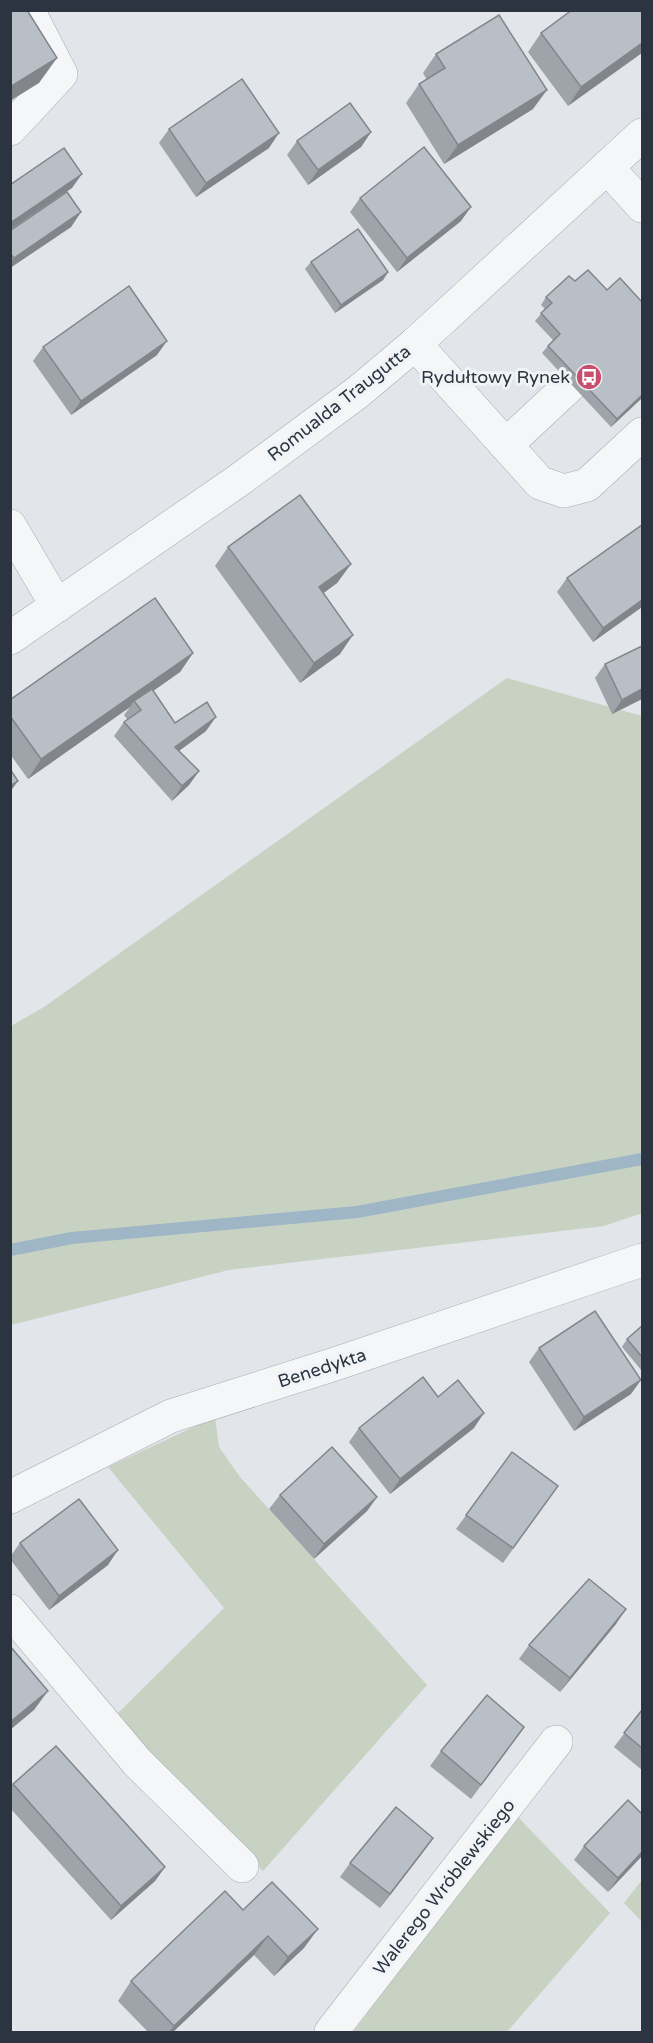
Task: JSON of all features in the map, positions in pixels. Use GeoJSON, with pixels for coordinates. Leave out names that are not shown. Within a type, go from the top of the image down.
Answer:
{"type":"FeatureCollection","features":[{"type":"Feature","properties":{"kind":"street"},"geometry":{"type":"LineString","coordinates":[[10,129],[61,74],[27,10]]}},
{"type":"Feature","properties":{"kind":"street","name":"Romualda Traugutta"},"geometry":{"type":"LineString","coordinates":[[10,638],[302,435],[358,392],[415,344],[642,135]]}},
{"type":"Feature","properties":{"kind":"street"},"geometry":{"type":"LineString","coordinates":[[607,167],[642,206]]}},
{"type":"Feature","properties":{"kind":"street"},"geometry":{"type":"LineString","coordinates":[[506,445],[642,318]]}},
{"type":"Feature","properties":{"kind":"street"},"geometry":{"type":"LineString","coordinates":[[415,344],[540,483],[564,491],[587,485],[642,434]]}},
{"type":"Feature","properties":{"kind":"street"},"geometry":{"type":"LineString","coordinates":[[10,526],[57,606]]}},
{"type":"Feature","properties":{"kind":"street","name":"Benedykta"},"geometry":{"type":"LineString","coordinates":[[10,1497],[171,1416],[335,1364],[642,1260]]}},
{"type":"Feature","properties":{"kind":"street"},"geometry":{"type":"LineString","coordinates":[[10,1611],[137,1762],[242,1866]]}},
{"type":"Feature","properties":{"kind":"street","name":"Walerego Wróblewskiego"},"geometry":{"type":"LineString","coordinates":[[332,2032],[556,1742]]}},
{"type":"Feature","properties":{"kind":"green space"},"geometry":{"type":"Polygon","coordinates":[[[507,678],[642,716],[642,1213],[604,1226],[229,1270],[11,1325],[11,1026],[44,1007],[507,678]]]}},
{"type":"Feature","properties":{"kind":"green space"},"geometry":{"type":"Polygon","coordinates":[[[215,1417],[219,1447],[240,1477],[427,1685],[263,1871],[113,1718],[224,1608],[108,1467],[215,1417]]]}},
{"type":"Feature","properties":{"kind":"green space"},"geometry":{"type":"Polygon","coordinates":[[[517,1816],[610,1913],[507,2032],[353,2032],[517,1816]]]}},
{"type":"Feature","properties":{"kind":"green space"},"geometry":{"type":"Polygon","coordinates":[[[642,1880],[642,1922],[624,1903],[642,1880]]]}},
{"type":"Feature","properties":{"kind":"building"},"geometry":{"type":"Polygon","coordinates":[[[10,10],[27,10],[57,58],[10,87],[10,10]]]}},
{"type":"Feature","properties":{"kind":"building"},"geometry":{"type":"Polygon","coordinates":[[[572,10],[642,10],[642,43],[581,87],[541,33],[572,10]]]}},
{"type":"Feature","properties":{"kind":"building"},"geometry":{"type":"Polygon","coordinates":[[[499,15],[547,90],[458,145],[419,84],[445,68],[436,54],[499,15]]]}},
{"type":"Feature","properties":{"kind":"building"},"geometry":{"type":"Polygon","coordinates":[[[242,79],[279,133],[206,183],[169,129],[242,79]]]}},
{"type":"Feature","properties":{"kind":"building"},"geometry":{"type":"Polygon","coordinates":[[[350,103],[371,132],[318,170],[297,141],[350,103]]]}},
{"type":"Feature","properties":{"kind":"building"},"geometry":{"type":"Polygon","coordinates":[[[424,147],[471,207],[407,258],[360,198],[424,147]]]}},
{"type":"Feature","properties":{"kind":"building"},"geometry":{"type":"Polygon","coordinates":[[[64,148],[82,174],[10,223],[10,185],[64,148]]]}},
{"type":"Feature","properties":{"kind":"building"},"geometry":{"type":"Polygon","coordinates":[[[67,192],[81,212],[14,258],[10,253],[10,231],[67,192]]]}},
{"type":"Feature","properties":{"kind":"building"},"geometry":{"type":"Polygon","coordinates":[[[358,229],[388,272],[341,305],[311,262],[358,229]]]}},
{"type":"Feature","properties":{"kind":"building"},"geometry":{"type":"Polygon","coordinates":[[[588,270],[607,290],[620,278],[642,302],[642,395],[617,419],[548,346],[560,334],[541,313],[552,303],[546,297],[569,276],[575,281],[588,270]]]}},
{"type":"Feature","properties":{"kind":"building"},"geometry":{"type":"Polygon","coordinates":[[[129,286],[167,341],[81,401],[43,347],[129,286]]]}},
{"type":"Feature","properties":{"kind":"building"},"geometry":{"type":"Polygon","coordinates":[[[300,495],[351,564],[319,587],[353,635],[314,663],[228,547],[300,495]]]}},
{"type":"Feature","properties":{"kind":"building"},"geometry":{"type":"Polygon","coordinates":[[[642,525],[642,600],[603,628],[567,578],[642,525]]]}},
{"type":"Feature","properties":{"kind":"building"},"geometry":{"type":"Polygon","coordinates":[[[155,598],[193,653],[41,759],[10,716],[10,700],[155,598]]]}},
{"type":"Feature","properties":{"kind":"building"},"geometry":{"type":"Polygon","coordinates":[[[642,646],[642,689],[622,700],[605,664],[642,646]]]}},
{"type":"Feature","properties":{"kind":"building"},"geometry":{"type":"Polygon","coordinates":[[[152,689],[175,723],[207,702],[216,717],[175,747],[199,771],[182,786],[124,722],[141,710],[134,701],[152,689]]]}},
{"type":"Feature","properties":{"kind":"building"},"geometry":{"type":"Polygon","coordinates":[[[10,769],[18,781],[10,786],[10,769]]]}},
{"type":"Feature","properties":{"kind":"building"},"geometry":{"type":"Polygon","coordinates":[[[595,1311],[641,1380],[584,1417],[539,1348],[595,1311]]]}},
{"type":"Feature","properties":{"kind":"building"},"geometry":{"type":"Polygon","coordinates":[[[642,1326],[642,1357],[627,1339],[642,1326]]]}},
{"type":"Feature","properties":{"kind":"building"},"geometry":{"type":"Polygon","coordinates":[[[423,1377],[438,1397],[458,1380],[484,1413],[400,1479],[359,1428],[423,1377]]]}},
{"type":"Feature","properties":{"kind":"building"},"geometry":{"type":"Polygon","coordinates":[[[332,1447],[377,1497],[324,1544],[280,1495],[332,1447]]]}},
{"type":"Feature","properties":{"kind":"building"},"geometry":{"type":"Polygon","coordinates":[[[512,1452],[558,1486],[513,1548],[466,1515],[512,1452]]]}},
{"type":"Feature","properties":{"kind":"building"},"geometry":{"type":"Polygon","coordinates":[[[79,1499],[118,1550],[59,1596],[20,1543],[79,1499]]]}},
{"type":"Feature","properties":{"kind":"building"},"geometry":{"type":"Polygon","coordinates":[[[589,1579],[626,1609],[570,1678],[529,1645],[589,1579]]]}},
{"type":"Feature","properties":{"kind":"building"},"geometry":{"type":"Polygon","coordinates":[[[10,1646],[48,1691],[10,1722],[10,1646]]]}},
{"type":"Feature","properties":{"kind":"building"},"geometry":{"type":"Polygon","coordinates":[[[487,1695],[524,1727],[481,1785],[441,1751],[487,1695]]]}},
{"type":"Feature","properties":{"kind":"building"},"geometry":{"type":"Polygon","coordinates":[[[642,1710],[642,1748],[624,1733],[642,1710]]]}},
{"type":"Feature","properties":{"kind":"building"},"geometry":{"type":"Polygon","coordinates":[[[56,1746],[165,1867],[121,1906],[13,1784],[56,1746]]]}},
{"type":"Feature","properties":{"kind":"building"},"geometry":{"type":"Polygon","coordinates":[[[628,1800],[642,1814],[642,1852],[618,1878],[584,1846],[628,1800]]]}},
{"type":"Feature","properties":{"kind":"building"},"geometry":{"type":"Polygon","coordinates":[[[396,1807],[433,1838],[390,1894],[350,1863],[396,1807]]]}},
{"type":"Feature","properties":{"kind":"building"},"geometry":{"type":"Polygon","coordinates":[[[272,1882],[318,1929],[288,1957],[268,1936],[174,2026],[131,1981],[225,1891],[243,1910],[272,1882]]]}},
{"type":"Feature","properties":{"kind":"waterway"},"geometry":{"type":"LineString","coordinates":[[10,1250],[72,1238],[357,1212],[642,1159]]}},
{"type":"Feature","properties":{"kind":"place","name":"Rydułtowy Rynek"},"geometry":{"type":"Point","coordinates":[589,377]}}]}
